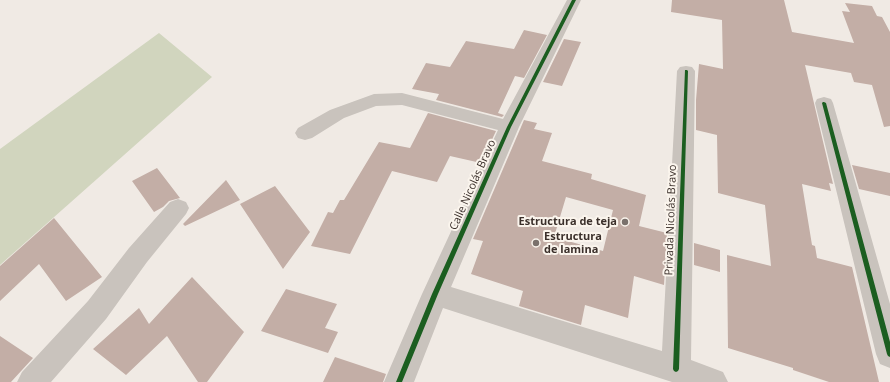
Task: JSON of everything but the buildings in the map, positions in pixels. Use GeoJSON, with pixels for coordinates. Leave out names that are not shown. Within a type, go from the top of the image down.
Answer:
{"type":"FeatureCollection","features":[{"type":"Feature","properties":{"kind":"street","name":"Calle Nicolás Bravo"},"geometry":{"type":"LineString","coordinates":[[399,382],[435,294],[509,127],[574,0]]}},
{"type":"Feature","properties":{"kind":"street","name":"Privada Nicolás Bravo"},"geometry":{"type":"LineString","coordinates":[[676,369],[686,71]]}},
{"type":"Feature","properties":{"kind":"street"},"geometry":{"type":"LineString","coordinates":[[305,134],[336,114],[374,100],[395,99],[402,99],[509,127]]}},
{"type":"Feature","properties":{"kind":"street"},"geometry":{"type":"LineString","coordinates":[[824,104],[890,354]]}},
{"type":"Feature","properties":{"kind":"street"},"geometry":{"type":"LineString","coordinates":[[32,382],[97,310],[138,255],[178,208]]}},
{"type":"Feature","properties":{"kind":"street"},"geometry":{"type":"LineString","coordinates":[[435,294],[676,369],[712,382]]}},
{"type":"Feature","properties":{"kind":"green space"},"geometry":{"type":"Polygon","coordinates":[[[159,33],[212,77],[0,265],[0,149],[159,33]]]}},
{"type":"Feature","properties":{"kind":"cycle path"},"geometry":{"type":"LineString","coordinates":[[399,382],[435,294],[509,127],[574,0]]}},
{"type":"Feature","properties":{"kind":"cycle path"},"geometry":{"type":"LineString","coordinates":[[676,369],[686,71]]}},
{"type":"Feature","properties":{"kind":"cycle path"},"geometry":{"type":"LineString","coordinates":[[824,103],[890,354]]}},
{"type":"Feature","properties":{"kind":"place","name":"Estructura de teja"},"geometry":{"type":"Point","coordinates":[625,222]}},
{"type":"Feature","properties":{"kind":"place","name":"Estructura de lamina"},"geometry":{"type":"Point","coordinates":[536,243]}}]}
